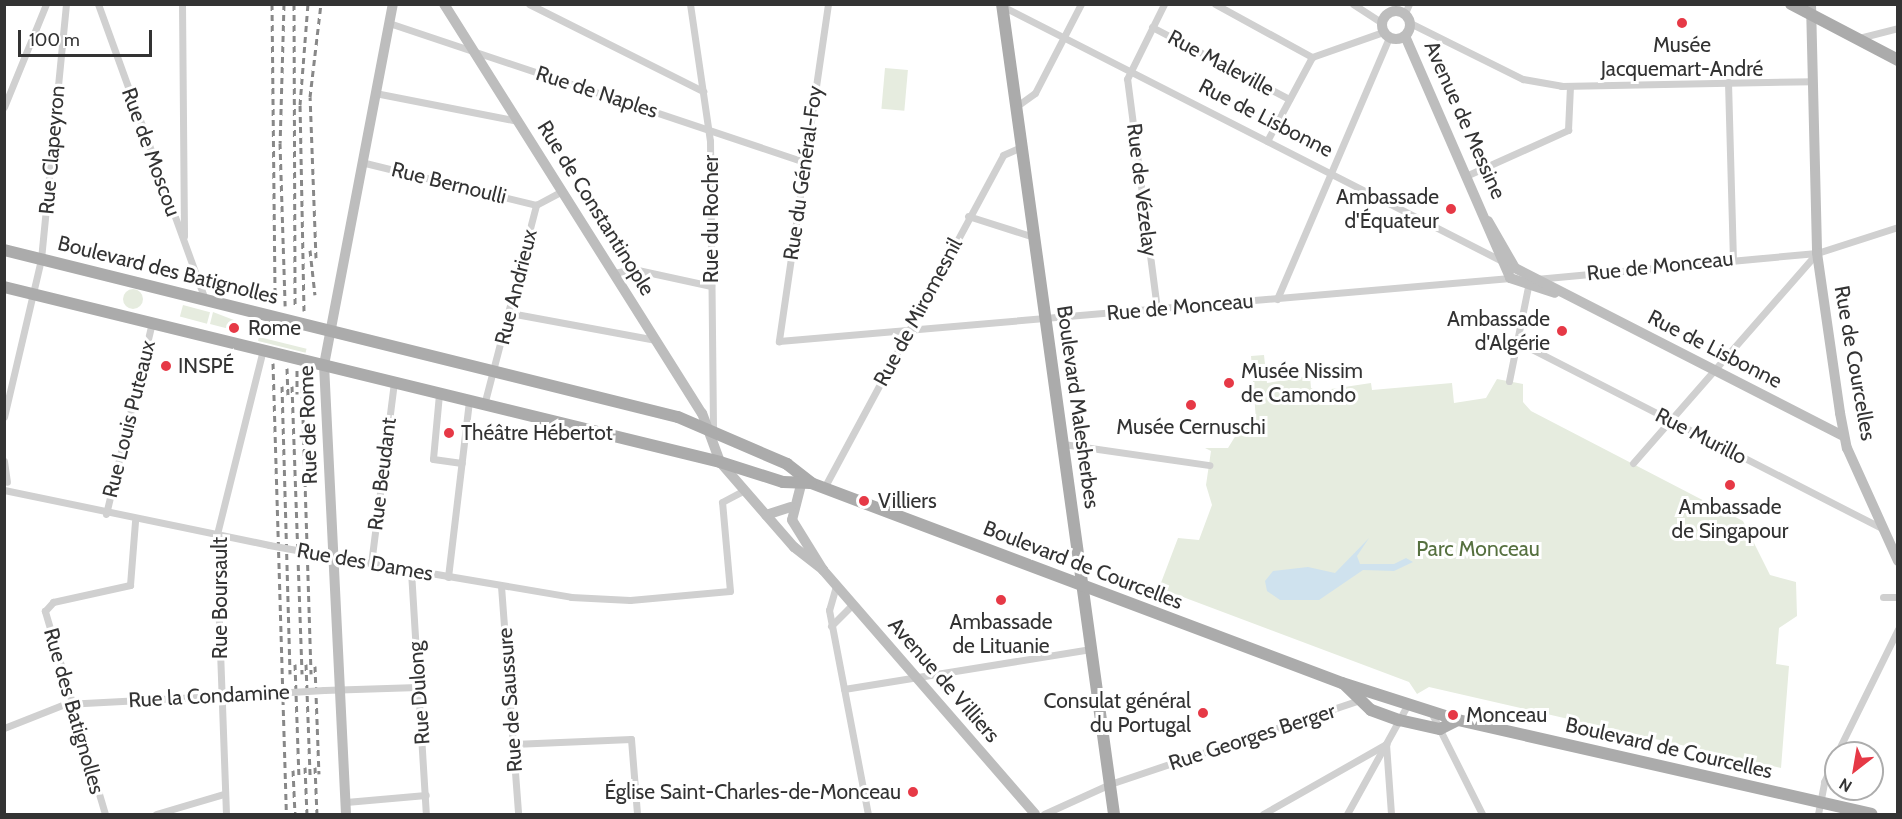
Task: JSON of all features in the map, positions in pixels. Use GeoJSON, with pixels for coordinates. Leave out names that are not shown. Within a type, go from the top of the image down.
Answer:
{"type":"FeatureCollection","features":[{"type":"Feature","properties":{"kind":"main road","name":"Rue de Rome"},"geometry":{"type":"LineString","coordinates":[[346,814],[324,365],[328,329],[393,4]]}},
{"type":"Feature","properties":{"kind":"main road","name":"Rue de Constantinople"},"geometry":{"type":"LineString","coordinates":[[444,4],[694,400],[713,434],[720,462]]}},
{"type":"Feature","properties":{"kind":"main road"},"geometry":{"type":"LineString","coordinates":[[1791,4],[1812,10],[1856,39],[1898,60]]}},
{"type":"Feature","properties":{"kind":"main road","name":"Boulevard Malesherbes"},"geometry":{"type":"LineString","coordinates":[[1001,5],[1023,146],[1114,814]]}},
{"type":"Feature","properties":{"kind":"main road"},"geometry":{"type":"LineString","coordinates":[[1391,7],[1408,13],[1405,36],[1385,30],[1391,7]]}},
{"type":"Feature","properties":{"kind":"main road"},"geometry":{"type":"LineString","coordinates":[[1812,10],[1817,248]]}},
{"type":"Feature","properties":{"kind":"main road","name":"Avenue de Messine"},"geometry":{"type":"LineString","coordinates":[[1405,36],[1488,221],[1510,278]]}},
{"type":"Feature","properties":{"kind":"main road","name":"Avenue de Messine"},"geometry":{"type":"LineString","coordinates":[[1488,221],[1515,268]]}},
{"type":"Feature","properties":{"kind":"main road","name":"Rue de Courcelles"},"geometry":{"type":"LineString","coordinates":[[1817,248],[1844,436],[1898,561]]}},
{"type":"Feature","properties":{"kind":"main road","name":"Boulevard des Batignolles"},"geometry":{"type":"LineString","coordinates":[[4,250],[495,369],[678,417],[713,434]]}},
{"type":"Feature","properties":{"kind":"main road"},"geometry":{"type":"LineString","coordinates":[[1515,268],[1532,283]]}},
{"type":"Feature","properties":{"kind":"main road"},"geometry":{"type":"LineString","coordinates":[[1510,278],[1532,283]]}},
{"type":"Feature","properties":{"kind":"main road","name":"Rue de Lisbonne"},"geometry":{"type":"LineString","coordinates":[[1532,283],[1569,296],[1844,436]]}},
{"type":"Feature","properties":{"kind":"main road"},"geometry":{"type":"LineString","coordinates":[[4,287],[720,462]]}},
{"type":"Feature","properties":{"kind":"main road","name":"Boulevard de Courcelles"},"geometry":{"type":"LineString","coordinates":[[713,434],[805,481],[1084,587],[1408,704],[1458,720],[1819,809],[1871,814]]}},
{"type":"Feature","properties":{"kind":"main road","name":"Boulevard de Courcelles"},"geometry":{"type":"LineString","coordinates":[[720,462],[805,481]]}},
{"type":"Feature","properties":{"kind":"main road","name":"Avenue de Villiers"},"geometry":{"type":"LineString","coordinates":[[720,462],[766,515],[823,570],[1035,814]]}},
{"type":"Feature","properties":{"kind":"main road"},"geometry":{"type":"LineString","coordinates":[[766,515],[791,507],[805,481]]}},
{"type":"Feature","properties":{"kind":"main road","name":"Avenue de Villiers"},"geometry":{"type":"LineString","coordinates":[[791,507],[793,524],[823,570]]}},
{"type":"Feature","properties":{"kind":"main road"},"geometry":{"type":"LineString","coordinates":[[1342,682],[1361,700],[1399,720],[1440,729],[1458,720]]}},
{"type":"Feature","properties":{"kind":"street"},"geometry":{"type":"LineString","coordinates":[[4,107],[46,4]]}},
{"type":"Feature","properties":{"kind":"street","name":"Rue Clapeyron"},"geometry":{"type":"LineString","coordinates":[[41,259],[66,4]]}},
{"type":"Feature","properties":{"kind":"street","name":"Rue de Moscou"},"geometry":{"type":"LineString","coordinates":[[98,4],[205,299]]}},
{"type":"Feature","properties":{"kind":"street"},"geometry":{"type":"LineString","coordinates":[[182,4],[184,242]]}},
{"type":"Feature","properties":{"kind":"street"},"geometry":{"type":"LineString","coordinates":[[529,4],[703,92]]}},
{"type":"Feature","properties":{"kind":"street","name":"Rue du Rocher"},"geometry":{"type":"LineString","coordinates":[[690,4],[708,128],[713,434]]}},
{"type":"Feature","properties":{"kind":"street","name":"Rue du Général-Foy"},"geometry":{"type":"LineString","coordinates":[[779,340],[828,4]]}},
{"type":"Feature","properties":{"kind":"street"},"geometry":{"type":"LineString","coordinates":[[1017,106],[1035,93],[1081,4]]}},
{"type":"Feature","properties":{"kind":"street"},"geometry":{"type":"LineString","coordinates":[[1129,70],[1164,4]]}},
{"type":"Feature","properties":{"kind":"street"},"geometry":{"type":"LineString","coordinates":[[1215,4],[1312,57]]}},
{"type":"Feature","properties":{"kind":"street"},"geometry":{"type":"LineString","coordinates":[[1353,4],[1385,30]]}},
{"type":"Feature","properties":{"kind":"street","name":"Rue de Lisbonne"},"geometry":{"type":"LineString","coordinates":[[1001,5],[1515,268]]}},
{"type":"Feature","properties":{"kind":"street"},"geometry":{"type":"LineString","coordinates":[[1408,13],[1523,79],[1570,86],[1814,81]]}},
{"type":"Feature","properties":{"kind":"street","name":"Rue de Naples"},"geometry":{"type":"LineString","coordinates":[[389,23],[804,162]]}},
{"type":"Feature","properties":{"kind":"street","name":"Rue Maleville"},"geometry":{"type":"LineString","coordinates":[[1152,27],[1289,99]]}},
{"type":"Feature","properties":{"kind":"street"},"geometry":{"type":"LineString","coordinates":[[1856,39],[1898,28]]}},
{"type":"Feature","properties":{"kind":"street"},"geometry":{"type":"LineString","coordinates":[[1267,141],[1312,57],[1385,30]]}},
{"type":"Feature","properties":{"kind":"street"},"geometry":{"type":"LineString","coordinates":[[1277,299],[1331,173],[1385,30]]}},
{"type":"Feature","properties":{"kind":"street","name":"Rue de Vézelay"},"geometry":{"type":"LineString","coordinates":[[1129,70],[1157,309]]}},
{"type":"Feature","properties":{"kind":"street"},"geometry":{"type":"LineString","coordinates":[[1728,82],[1733,259]]}},
{"type":"Feature","properties":{"kind":"street"},"geometry":{"type":"LineString","coordinates":[[1468,175],[1568,130],[1570,86]]}},
{"type":"Feature","properties":{"kind":"street"},"geometry":{"type":"LineString","coordinates":[[375,93],[518,121]]}},
{"type":"Feature","properties":{"kind":"street","name":"Rue de Miromesnil"},"geometry":{"type":"LineString","coordinates":[[824,488],[968,216],[1003,155],[1023,146]]}},
{"type":"Feature","properties":{"kind":"street","name":"Rue Bernoulli"},"geometry":{"type":"LineString","coordinates":[[361,162],[536,204]]}},
{"type":"Feature","properties":{"kind":"street"},"geometry":{"type":"LineString","coordinates":[[536,204],[562,191]]}},
{"type":"Feature","properties":{"kind":"street","name":"Rue Andrieux"},"geometry":{"type":"LineString","coordinates":[[495,369],[536,204]]}},
{"type":"Feature","properties":{"kind":"street"},"geometry":{"type":"LineString","coordinates":[[968,216],[1034,237]]}},
{"type":"Feature","properties":{"kind":"street"},"geometry":{"type":"LineString","coordinates":[[1633,463],[1817,248],[1829,248],[1898,227]]}},
{"type":"Feature","properties":{"kind":"street","name":"Rue de Monceau"},"geometry":{"type":"LineString","coordinates":[[1532,283],[1733,259],[1795,255],[1817,248]]}},
{"type":"Feature","properties":{"kind":"street","name":"Boulevard des Batignolles"},"geometry":{"type":"LineString","coordinates":[[4,417],[41,259]]}},
{"type":"Feature","properties":{"kind":"street"},"geometry":{"type":"LineString","coordinates":[[614,273],[633,269],[711,286]]}},
{"type":"Feature","properties":{"kind":"street","name":"Rue de Monceau"},"geometry":{"type":"LineString","coordinates":[[779,340],[907,331],[1510,278]]}},
{"type":"Feature","properties":{"kind":"street"},"geometry":{"type":"LineString","coordinates":[[1509,381],[1532,283]]}},
{"type":"Feature","properties":{"kind":"street"},"geometry":{"type":"LineString","coordinates":[[510,313],[656,340]]}},
{"type":"Feature","properties":{"kind":"street","name":"Rue Louis Puteaux"},"geometry":{"type":"LineString","coordinates":[[106,514],[152,323]]}},
{"type":"Feature","properties":{"kind":"street","name":"Rue Murillo"},"geometry":{"type":"LineString","coordinates":[[1518,342],[1884,530]]}},
{"type":"Feature","properties":{"kind":"street","name":"Rue Boursault"},"geometry":{"type":"LineString","coordinates":[[226,814],[216,538],[263,350]]}},
{"type":"Feature","properties":{"kind":"street"},"geometry":{"type":"LineString","coordinates":[[484,405],[495,369]]}},
{"type":"Feature","properties":{"kind":"street","name":"Rue Beudant"},"geometry":{"type":"LineString","coordinates":[[370,564],[394,383]]}},
{"type":"Feature","properties":{"kind":"street"},"geometry":{"type":"LineString","coordinates":[[439,394],[433,459],[462,463]]}},
{"type":"Feature","properties":{"kind":"street"},"geometry":{"type":"LineString","coordinates":[[694,400],[714,401]]}},
{"type":"Feature","properties":{"kind":"street"},"geometry":{"type":"LineString","coordinates":[[448,577],[469,402]]}},
{"type":"Feature","properties":{"kind":"street"},"geometry":{"type":"LineString","coordinates":[[1063,444],[1209,465]]}},
{"type":"Feature","properties":{"kind":"street"},"geometry":{"type":"LineString","coordinates":[[4,461],[7,491]]}},
{"type":"Feature","properties":{"kind":"street"},"geometry":{"type":"LineString","coordinates":[[4,473],[7,482]]}},
{"type":"Feature","properties":{"kind":"street","name":"Rue des Dames"},"geometry":{"type":"LineString","coordinates":[[7,491],[216,538],[269,545],[332,558],[501,586],[630,600],[730,591],[722,502],[745,490]]}},
{"type":"Feature","properties":{"kind":"street","name":"Rue des Batignolles"},"geometry":{"type":"LineString","coordinates":[[105,814],[45,608],[130,585],[135,521]]}},
{"type":"Feature","properties":{"kind":"street","name":"Rue Dulong"},"geometry":{"type":"LineString","coordinates":[[411,571],[426,814]]}},
{"type":"Feature","properties":{"kind":"street","name":"Rue de Saussure"},"geometry":{"type":"LineString","coordinates":[[501,586],[518,814]]}},
{"type":"Feature","properties":{"kind":"street"},"geometry":{"type":"LineString","coordinates":[[837,586],[829,602],[831,626],[868,814]]}},
{"type":"Feature","properties":{"kind":"street"},"geometry":{"type":"LineString","coordinates":[[1883,597],[1898,597]]}},
{"type":"Feature","properties":{"kind":"street"},"geometry":{"type":"LineString","coordinates":[[831,626],[853,604]]}},
{"type":"Feature","properties":{"kind":"street"},"geometry":{"type":"LineString","coordinates":[[1843,741],[1898,629]]}},
{"type":"Feature","properties":{"kind":"street"},"geometry":{"type":"LineString","coordinates":[[844,689],[1091,649]]}},
{"type":"Feature","properties":{"kind":"street","name":"Rue la Condamine"},"geometry":{"type":"LineString","coordinates":[[4,728],[72,704],[340,689],[418,687]]}},
{"type":"Feature","properties":{"kind":"street","name":"Rue Georges Berger"},"geometry":{"type":"LineString","coordinates":[[1044,814],[1110,784],[1376,693]]}},
{"type":"Feature","properties":{"kind":"street"},"geometry":{"type":"LineString","coordinates":[[1347,814],[1408,704]]}},
{"type":"Feature","properties":{"kind":"street"},"geometry":{"type":"LineString","coordinates":[[1431,711],[1482,814]]}},
{"type":"Feature","properties":{"kind":"street"},"geometry":{"type":"LineString","coordinates":[[513,744],[631,739],[637,814]]}},
{"type":"Feature","properties":{"kind":"street"},"geometry":{"type":"LineString","coordinates":[[1263,814],[1386,744]]}},
{"type":"Feature","properties":{"kind":"street"},"geometry":{"type":"LineString","coordinates":[[1386,744],[1391,814]]}},
{"type":"Feature","properties":{"kind":"street"},"geometry":{"type":"LineString","coordinates":[[156,814],[224,794]]}},
{"type":"Feature","properties":{"kind":"street"},"geometry":{"type":"LineString","coordinates":[[1819,809],[1824,794]]}},
{"type":"Feature","properties":{"kind":"street"},"geometry":{"type":"LineString","coordinates":[[346,802],[426,795]]}},
{"type":"Feature","properties":{"kind":"green space"},"geometry":{"type":"Polygon","coordinates":[[[885,68],[908,70],[904,111],[881,109],[885,68]]]}},
{"type":"Feature","properties":{"kind":"green space"},"geometry":{"type":"Polygon","coordinates":[[[133,289],[140,292],[143,299],[140,306],[133,309],[126,306],[123,299],[126,292],[133,289]]]}},
{"type":"Feature","properties":{"kind":"green space"},"geometry":{"type":"Polygon","coordinates":[[[183,305],[210,312],[207,324],[180,317],[183,305]]]}},
{"type":"Feature","properties":{"kind":"green space"},"geometry":{"type":"Polygon","coordinates":[[[213,312],[239,322],[237,331],[210,324],[213,312]]]}},
{"type":"Feature","properties":{"kind":"green space"},"geometry":{"type":"Polygon","coordinates":[[[259,337],[307,349],[306,353],[258,341],[259,337]]]}},
{"type":"Feature","properties":{"kind":"green space","name":"Parc Monceau"},"geometry":{"type":"Polygon","coordinates":[[[1264,355],[1267,383],[1310,376],[1311,388],[1318,391],[1371,383],[1372,390],[1452,383],[1454,403],[1486,398],[1497,379],[1523,384],[1523,402],[1531,411],[1743,521],[1770,575],[1796,582],[1797,616],[1779,628],[1776,664],[1789,666],[1781,768],[1429,687],[1417,694],[1409,682],[1159,588],[1178,538],[1199,540],[1212,505],[1206,485],[1211,451],[1205,448],[1228,448],[1244,422],[1256,420],[1251,356],[1264,355]]]}},
{"type":"Feature","properties":{"kind":"water"},"geometry":{"type":"Polygon","coordinates":[[[1369,538],[1357,556],[1360,564],[1394,564],[1406,558],[1413,562],[1394,571],[1363,570],[1319,600],[1280,600],[1267,591],[1265,581],[1273,571],[1308,567],[1335,573],[1369,538]]]}},
{"type":"Feature","properties":{"kind":"railway"},"geometry":{"type":"LineString","coordinates":[[272,4],[275,303]]}},
{"type":"Feature","properties":{"kind":"railway"},"geometry":{"type":"LineString","coordinates":[[284,4],[280,143],[285,306]]}},
{"type":"Feature","properties":{"kind":"railway"},"geometry":{"type":"LineString","coordinates":[[294,4],[295,308]]}},
{"type":"Feature","properties":{"kind":"railway"},"geometry":{"type":"LineString","coordinates":[[304,311],[300,105],[308,4]]}},
{"type":"Feature","properties":{"kind":"railway"},"geometry":{"type":"LineString","coordinates":[[316,258],[310,97],[321,4]]}},
{"type":"Feature","properties":{"kind":"railway"},"geometry":{"type":"LineString","coordinates":[[310,250],[315,295]]}},
{"type":"Feature","properties":{"kind":"railway"},"geometry":{"type":"LineString","coordinates":[[273,363],[286,814]]}},
{"type":"Feature","properties":{"kind":"railway"},"geometry":{"type":"LineString","coordinates":[[287,368],[288,395]]}},
{"type":"Feature","properties":{"kind":"railway"},"geometry":{"type":"LineString","coordinates":[[297,370],[297,394]]}},
{"type":"Feature","properties":{"kind":"railway"},"geometry":{"type":"LineString","coordinates":[[282,386],[290,674]]}},
{"type":"Feature","properties":{"kind":"railway"},"geometry":{"type":"LineString","coordinates":[[292,386],[302,674]]}},
{"type":"Feature","properties":{"kind":"railway"},"geometry":{"type":"LineString","coordinates":[[302,386],[311,674]]}},
{"type":"Feature","properties":{"kind":"railway"},"geometry":{"type":"LineString","coordinates":[[295,664],[299,778]]}},
{"type":"Feature","properties":{"kind":"railway"},"geometry":{"type":"LineString","coordinates":[[306,664],[310,775]]}},
{"type":"Feature","properties":{"kind":"railway"},"geometry":{"type":"LineString","coordinates":[[315,666],[319,774]]}},
{"type":"Feature","properties":{"kind":"railway"},"geometry":{"type":"LineString","coordinates":[[305,767],[307,814]]}},
{"type":"Feature","properties":{"kind":"railway"},"geometry":{"type":"LineString","coordinates":[[315,767],[317,814]]}},
{"type":"Feature","properties":{"kind":"railway"},"geometry":{"type":"LineString","coordinates":[[293,770],[295,814]]}},
{"type":"Feature","properties":{"kind":"place","name":"Musée Jacquemart-André"},"geometry":{"type":"Point","coordinates":[1682,23]}},
{"type":"Feature","properties":{"kind":"place","name":"Ambassade d'Équateur"},"geometry":{"type":"Point","coordinates":[1451,209]}},
{"type":"Feature","properties":{"kind":"place","name":"Rome"},"geometry":{"type":"Point","coordinates":[234,328]}},
{"type":"Feature","properties":{"kind":"place","name":"Ambassade d'Algérie"},"geometry":{"type":"Point","coordinates":[1562,331]}},
{"type":"Feature","properties":{"kind":"place","name":"INSPÉ"},"geometry":{"type":"Point","coordinates":[166,366]}},
{"type":"Feature","properties":{"kind":"place","name":"Musée Nissim de Camondo"},"geometry":{"type":"Point","coordinates":[1229,383]}},
{"type":"Feature","properties":{"kind":"place","name":"Musée Cernuschi"},"geometry":{"type":"Point","coordinates":[1191,405]}},
{"type":"Feature","properties":{"kind":"place","name":"Théâtre Hébertot"},"geometry":{"type":"Point","coordinates":[449,433]}},
{"type":"Feature","properties":{"kind":"place","name":"Ambassade de Singapour"},"geometry":{"type":"Point","coordinates":[1730,485]}},
{"type":"Feature","properties":{"kind":"place","name":"Villiers"},"geometry":{"type":"Point","coordinates":[864,501]}},
{"type":"Feature","properties":{"kind":"place","name":"Ambassade de Lituanie"},"geometry":{"type":"Point","coordinates":[1001,600]}},
{"type":"Feature","properties":{"kind":"place","name":"Consulat général du Portugal"},"geometry":{"type":"Point","coordinates":[1203,713]}},
{"type":"Feature","properties":{"kind":"place","name":"Monceau"},"geometry":{"type":"Point","coordinates":[1453,715]}},
{"type":"Feature","properties":{"kind":"place","name":"Église Saint-Charles-de-Monceau"},"geometry":{"type":"Point","coordinates":[913,792]}}]}
